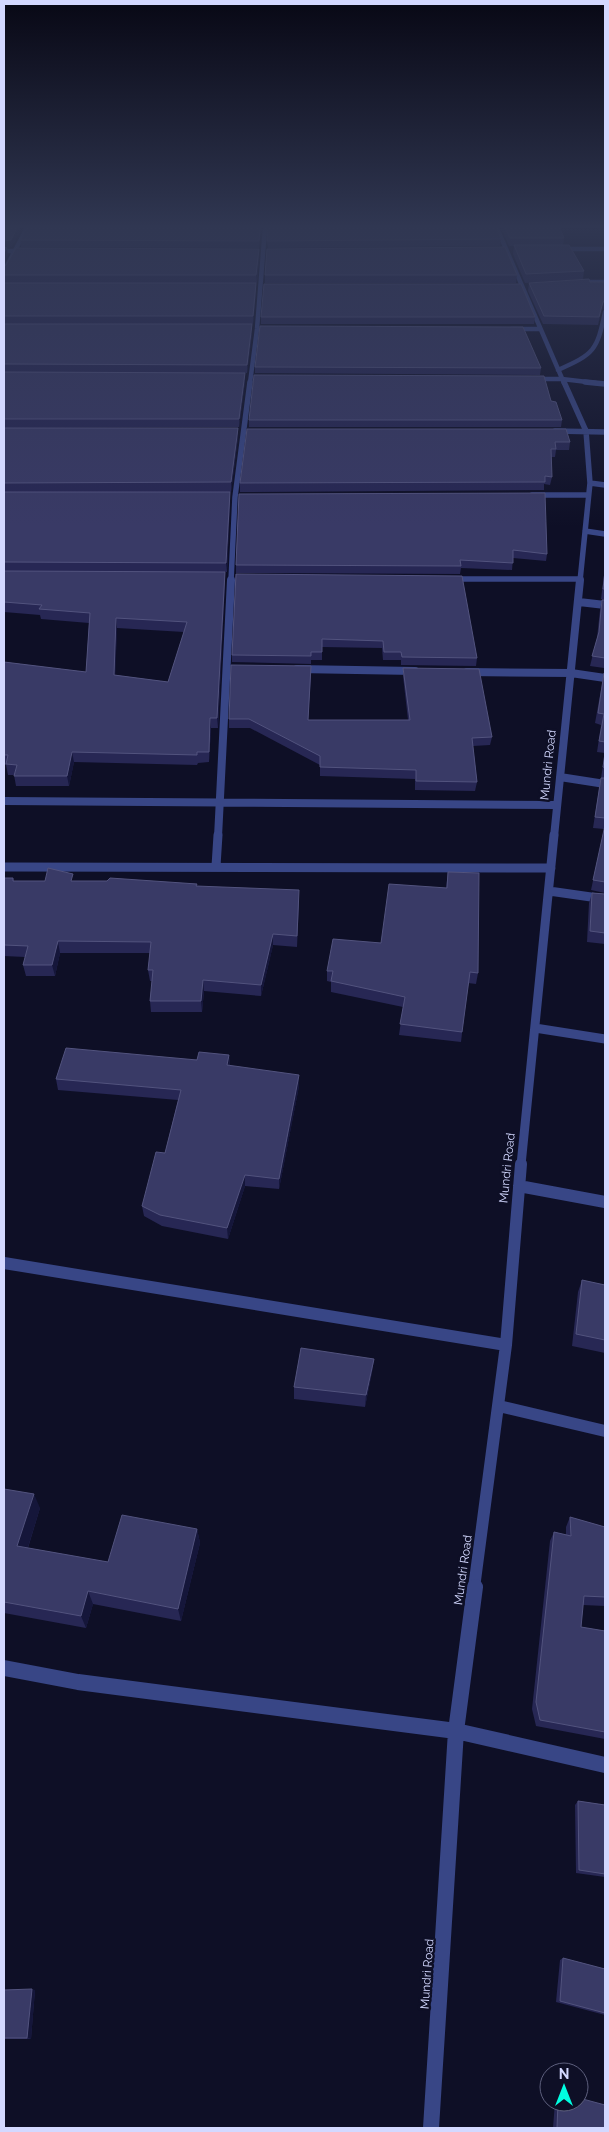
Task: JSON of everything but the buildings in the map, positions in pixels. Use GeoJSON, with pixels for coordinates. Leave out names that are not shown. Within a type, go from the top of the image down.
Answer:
{"type":"FeatureCollection","features":[{"type":"Feature","properties":{"kind":"street"},"geometry":{"type":"LineString","coordinates":[[560,374],[587,357],[598,345],[602,327]]}},
{"type":"Feature","properties":{"kind":"street"},"geometry":{"type":"LineString","coordinates":[[247,329],[266,329]]}},
{"type":"Feature","properties":{"kind":"street"},"geometry":{"type":"LineString","coordinates":[[216,866],[221,804],[235,497],[257,329]]}},
{"type":"Feature","properties":{"kind":"street"},"geometry":{"type":"LineString","coordinates":[[500,329],[540,329]]}},
{"type":"Feature","properties":{"kind":"street","name":"Mundri Road"},"geometry":{"type":"LineString","coordinates":[[431,2128],[456,1730],[506,1345],[519,1186],[589,489],[586,430],[540,329]]}},
{"type":"Feature","properties":{"kind":"street"},"geometry":{"type":"LineString","coordinates":[[598,345],[605,346]]}},
{"type":"Feature","properties":{"kind":"street"},"geometry":{"type":"LineString","coordinates":[[523,379],[560,374],[605,384]]}},
{"type":"Feature","properties":{"kind":"street"},"geometry":{"type":"LineString","coordinates":[[241,377],[261,377]]}},
{"type":"Feature","properties":{"kind":"street"},"geometry":{"type":"LineString","coordinates":[[547,431],[586,430],[605,432]]}},
{"type":"Feature","properties":{"kind":"street"},"geometry":{"type":"LineString","coordinates":[[235,432],[254,432]]}},
{"type":"Feature","properties":{"kind":"street"},"geometry":{"type":"LineString","coordinates":[[529,495],[589,489],[605,485]]}},
{"type":"Feature","properties":{"kind":"street"},"geometry":{"type":"LineString","coordinates":[[226,497],[245,496]]}},
{"type":"Feature","properties":{"kind":"street"},"geometry":{"type":"LineString","coordinates":[[585,531],[605,534]]}},
{"type":"Feature","properties":{"kind":"street"},"geometry":{"type":"LineString","coordinates":[[222,577],[241,577]]}},
{"type":"Feature","properties":{"kind":"street"},"geometry":{"type":"LineString","coordinates":[[441,578],[580,579]]}},
{"type":"Feature","properties":{"kind":"street"},"geometry":{"type":"LineString","coordinates":[[579,602],[605,605]]}},
{"type":"Feature","properties":{"kind":"street"},"geometry":{"type":"LineString","coordinates":[[227,668],[237,668]]}},
{"type":"Feature","properties":{"kind":"street"},"geometry":{"type":"LineString","coordinates":[[286,669],[424,671]]}},
{"type":"Feature","properties":{"kind":"street"},"geometry":{"type":"LineString","coordinates":[[463,672],[571,673],[605,678]]}},
{"type":"Feature","properties":{"kind":"street"},"geometry":{"type":"LineString","coordinates":[[560,777],[605,784]]}},
{"type":"Feature","properties":{"kind":"street"},"geometry":{"type":"LineString","coordinates":[[4,802],[557,805]]}},
{"type":"Feature","properties":{"kind":"street"},"geometry":{"type":"LineString","coordinates":[[4,868],[216,866],[551,868]]}},
{"type":"Feature","properties":{"kind":"street"},"geometry":{"type":"LineString","coordinates":[[549,891],[605,899]]}},
{"type":"Feature","properties":{"kind":"street"},"geometry":{"type":"LineString","coordinates":[[535,1028],[605,1040]]}},
{"type":"Feature","properties":{"kind":"street"},"geometry":{"type":"LineString","coordinates":[[519,1186],[605,1202]]}},
{"type":"Feature","properties":{"kind":"street"},"geometry":{"type":"LineString","coordinates":[[4,1263],[506,1345]]}},
{"type":"Feature","properties":{"kind":"street"},"geometry":{"type":"LineString","coordinates":[[499,1406],[605,1430]]}},
{"type":"Feature","properties":{"kind":"street"},"geometry":{"type":"LineString","coordinates":[[4,1668],[78,1682],[456,1730],[605,1764]]}}]}
